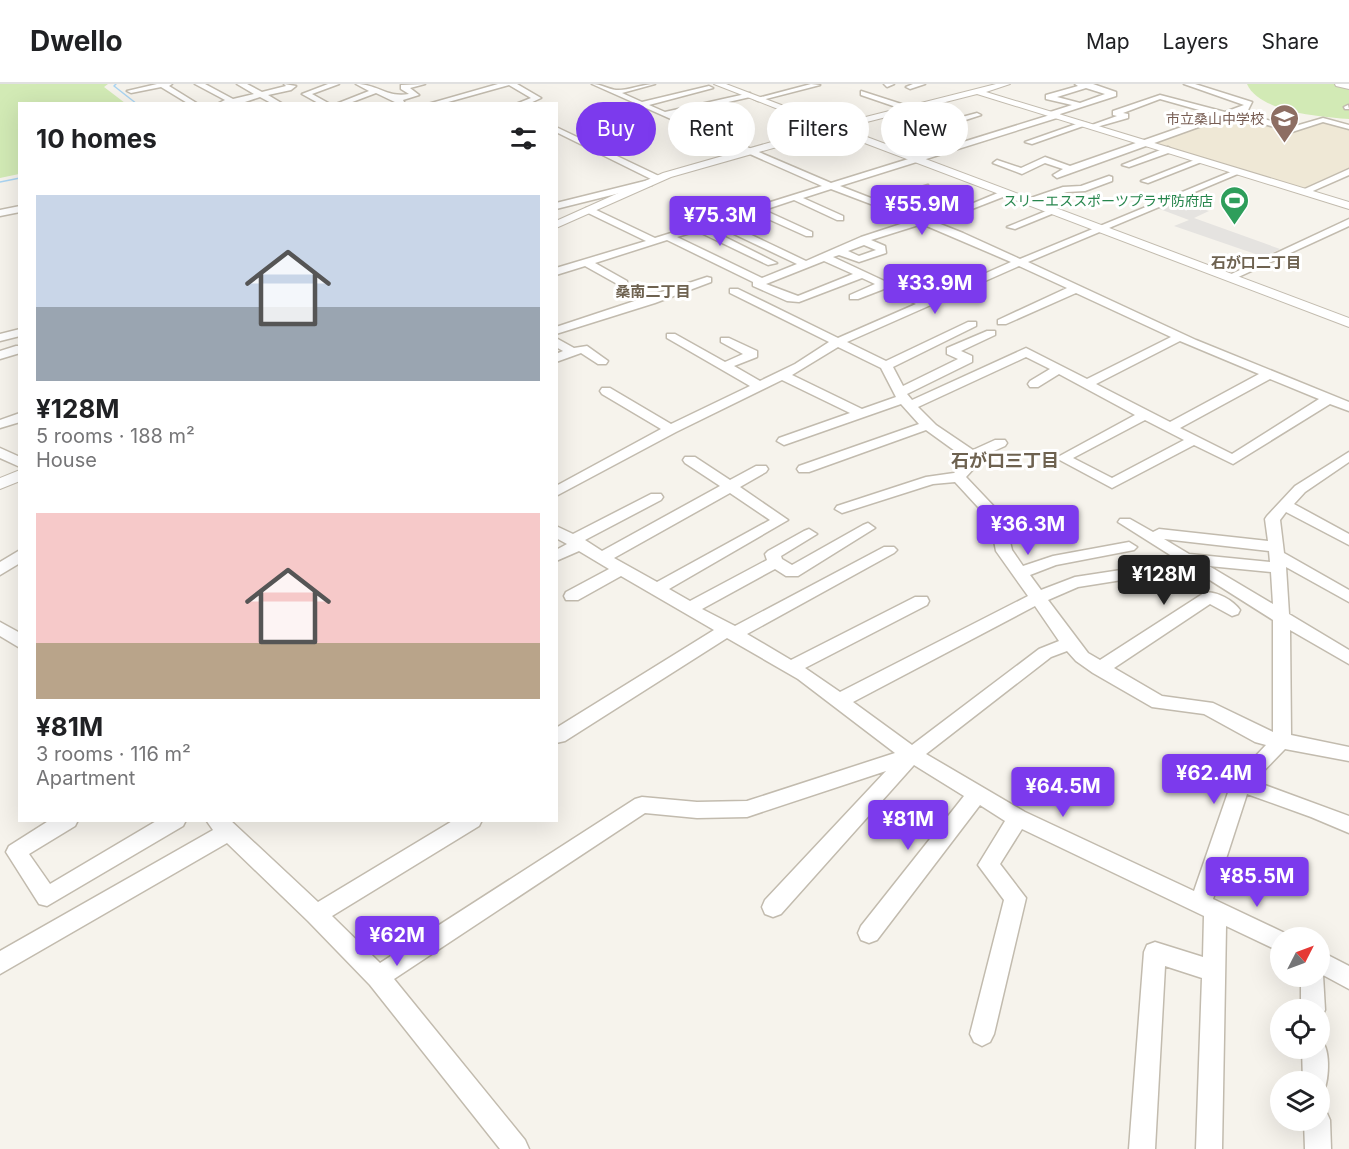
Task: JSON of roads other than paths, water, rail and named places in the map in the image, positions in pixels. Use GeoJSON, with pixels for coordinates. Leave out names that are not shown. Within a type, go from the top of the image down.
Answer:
{"type":"FeatureCollection","features":[{"type":"Feature","properties":{"kind":"street"},"geometry":{"type":"LineString","coordinates":[[199,84],[234,102],[292,86],[288,84]]}},
{"type":"Feature","properties":{"kind":"street"},"geometry":{"type":"LineString","coordinates":[[241,84],[276,102]]}},
{"type":"Feature","properties":{"kind":"street"},"geometry":{"type":"LineString","coordinates":[[360,84],[396,102],[415,95],[404,87],[421,84]]}},
{"type":"Feature","properties":{"kind":"street"},"geometry":{"type":"LineString","coordinates":[[344,102],[390,84]]}},
{"type":"Feature","properties":{"kind":"street"},"geometry":{"type":"LineString","coordinates":[[438,102],[506,84]]}},
{"type":"Feature","properties":{"kind":"street"},"geometry":{"type":"LineString","coordinates":[[512,84],[537,98],[525,102]]}},
{"type":"Feature","properties":{"kind":"street"},"geometry":{"type":"LineString","coordinates":[[596,84],[638,102]]}},
{"type":"Feature","properties":{"kind":"street"},"geometry":{"type":"LineString","coordinates":[[616,92],[651,84]]}},
{"type":"Feature","properties":{"kind":"street"},"geometry":{"type":"LineString","coordinates":[[650,102],[718,86],[744,84]]}},
{"type":"Feature","properties":{"kind":"street"},"geometry":{"type":"LineString","coordinates":[[910,87],[921,84]]}},
{"type":"Feature","properties":{"kind":"street"},"geometry":{"type":"LineString","coordinates":[[936,102],[1006,84]]}},
{"type":"Feature","properties":{"kind":"street"},"geometry":{"type":"LineString","coordinates":[[1057,175],[1249,104],[1188,84]]}},
{"type":"Feature","properties":{"kind":"street"},"geometry":{"type":"LineString","coordinates":[[1339,84],[1349,86]]}},
{"type":"Feature","properties":{"kind":"street"},"geometry":{"type":"LineString","coordinates":[[131,91],[165,85],[192,102]]}},
{"type":"Feature","properties":{"kind":"street"},"geometry":{"type":"LineString","coordinates":[[758,99],[816,85]]}},
{"type":"Feature","properties":{"kind":"street"},"geometry":{"type":"LineString","coordinates":[[558,271],[830,185],[951,150],[1113,94],[1085,85],[1049,97],[1080,105]]}},
{"type":"Feature","properties":{"kind":"street"},"geometry":{"type":"LineString","coordinates":[[122,86],[139,98]]}},
{"type":"Feature","properties":{"kind":"street"},"geometry":{"type":"LineString","coordinates":[[718,86],[767,103]]}},
{"type":"Feature","properties":{"kind":"street"},"geometry":{"type":"LineString","coordinates":[[323,102],[306,94],[333,87]]}},
{"type":"Feature","properties":{"kind":"street"},"geometry":{"type":"LineString","coordinates":[[962,87],[1349,206]]}},
{"type":"Feature","properties":{"kind":"street"},"geometry":{"type":"LineString","coordinates":[[864,93],[892,102]]}},
{"type":"Feature","properties":{"kind":"street"},"geometry":{"type":"LineString","coordinates":[[345,94],[354,98]]}},
{"type":"Feature","properties":{"kind":"street"},"geometry":{"type":"LineString","coordinates":[[664,114],[704,107],[747,95]]}},
{"type":"Feature","properties":{"kind":"street"},"geometry":{"type":"LineString","coordinates":[[1029,142],[1125,116],[1116,113],[1160,97],[1229,112],[1292,130],[1323,120],[1349,127]]}},
{"type":"Feature","properties":{"kind":"street"},"geometry":{"type":"LineString","coordinates":[[1198,97],[1198,99],[1229,112]]}},
{"type":"Feature","properties":{"kind":"street"},"geometry":{"type":"LineString","coordinates":[[656,110],[668,116]]}},
{"type":"Feature","properties":{"kind":"street"},"geometry":{"type":"LineString","coordinates":[[1174,114],[1203,122]]}},
{"type":"Feature","properties":{"kind":"street"},"geometry":{"type":"LineString","coordinates":[[968,118],[977,115]]}},
{"type":"Feature","properties":{"kind":"street"},"geometry":{"type":"LineString","coordinates":[[558,130],[654,181]]}},
{"type":"Feature","properties":{"kind":"street"},"geometry":{"type":"LineString","coordinates":[[1071,158],[1129,137]]}},
{"type":"Feature","properties":{"kind":"street"},"geometry":{"type":"LineString","coordinates":[[869,142],[1349,323]]}},
{"type":"Feature","properties":{"kind":"street"},"geometry":{"type":"LineString","coordinates":[[1126,165],[1168,150]]}},
{"type":"Feature","properties":{"kind":"street"},"geometry":{"type":"LineString","coordinates":[[755,153],[899,213],[960,235],[1181,336],[1349,407]]}},
{"type":"Feature","properties":{"kind":"street"},"geometry":{"type":"LineString","coordinates":[[558,205],[654,181],[735,156]]}},
{"type":"Feature","properties":{"kind":"street"},"geometry":{"type":"LineString","coordinates":[[997,163],[1022,171],[1045,160],[1070,169]]}},
{"type":"Feature","properties":{"kind":"street"},"geometry":{"type":"LineString","coordinates":[[1145,181],[1200,161]]}},
{"type":"Feature","properties":{"kind":"street"},"geometry":{"type":"LineString","coordinates":[[1303,192],[1349,172]]}},
{"type":"Feature","properties":{"kind":"street"},"geometry":{"type":"LineString","coordinates":[[558,491],[671,429],[782,375],[838,342],[1098,228],[1236,173]]}},
{"type":"Feature","properties":{"kind":"street"},"geometry":{"type":"LineString","coordinates":[[1027,201],[1066,189],[1082,189],[1109,179]]}},
{"type":"Feature","properties":{"kind":"street"},"geometry":{"type":"LineString","coordinates":[[558,224],[654,181]]}},
{"type":"Feature","properties":{"kind":"street"},"geometry":{"type":"LineString","coordinates":[[875,202],[925,187]]}},
{"type":"Feature","properties":{"kind":"street"},"geometry":{"type":"LineString","coordinates":[[969,207],[1005,193]]}},
{"type":"Feature","properties":{"kind":"street"},"geometry":{"type":"LineString","coordinates":[[794,197],[840,218]]}},
{"type":"Feature","properties":{"kind":"street"},"geometry":{"type":"LineString","coordinates":[[899,213],[925,204]]}},
{"type":"Feature","properties":{"kind":"street"},"geometry":{"type":"LineString","coordinates":[[0,213],[18,209]]}},
{"type":"Feature","properties":{"kind":"street"},"geometry":{"type":"LineString","coordinates":[[754,209],[809,234]]}},
{"type":"Feature","properties":{"kind":"street"},"geometry":{"type":"LineString","coordinates":[[589,210],[654,241]]}},
{"type":"Feature","properties":{"kind":"street"},"geometry":{"type":"LineString","coordinates":[[1012,227],[1054,211]]}},
{"type":"Feature","properties":{"kind":"street"},"geometry":{"type":"LineString","coordinates":[[714,221],[804,264]]}},
{"type":"Feature","properties":{"kind":"street"},"geometry":{"type":"LineString","coordinates":[[668,237],[761,282],[879,233],[921,221]]}},
{"type":"Feature","properties":{"kind":"street"},"geometry":{"type":"LineString","coordinates":[[1230,278],[1349,222]]}},
{"type":"Feature","properties":{"kind":"street"},"geometry":{"type":"LineString","coordinates":[[697,227],[772,263]]}},
{"type":"Feature","properties":{"kind":"street"},"geometry":{"type":"LineString","coordinates":[[837,250],[859,259],[882,251],[881,248],[864,241]]}},
{"type":"Feature","properties":{"kind":"street"},"geometry":{"type":"LineString","coordinates":[[679,255],[693,250]]}},
{"type":"Feature","properties":{"kind":"street"},"geometry":{"type":"LineString","coordinates":[[823,256],[925,304]]}},
{"type":"Feature","properties":{"kind":"street"},"geometry":{"type":"LineString","coordinates":[[705,266],[717,262]]}},
{"type":"Feature","properties":{"kind":"street"},"geometry":{"type":"LineString","coordinates":[[587,263],[624,283]]}},
{"type":"Feature","properties":{"kind":"street"},"geometry":{"type":"LineString","coordinates":[[731,279],[744,274]]}},
{"type":"Feature","properties":{"kind":"street"},"geometry":{"type":"LineString","coordinates":[[761,282],[758,284],[790,299],[799,299],[860,275]]}},
{"type":"Feature","properties":{"kind":"street"},"geometry":{"type":"LineString","coordinates":[[558,330],[651,301],[707,280]]}},
{"type":"Feature","properties":{"kind":"street"},"geometry":{"type":"LineString","coordinates":[[854,297],[883,285]]}},
{"type":"Feature","properties":{"kind":"street"},"geometry":{"type":"LineString","coordinates":[[1002,322],[1075,289]]}},
{"type":"Feature","properties":{"kind":"street"},"geometry":{"type":"LineString","coordinates":[[734,291],[885,366],[904,400],[928,425],[969,454],[976,455],[1000,443]]}},
{"type":"Feature","properties":{"kind":"street"},"geometry":{"type":"LineString","coordinates":[[885,366],[972,324]]}},
{"type":"Feature","properties":{"kind":"street"},"geometry":{"type":"LineString","coordinates":[[0,338],[18,333]]}},
{"type":"Feature","properties":{"kind":"street"},"geometry":{"type":"LineString","coordinates":[[904,400],[968,359],[951,351],[991,333]]}},
{"type":"Feature","properties":{"kind":"street"},"geometry":{"type":"LineString","coordinates":[[671,336],[760,386]]}},
{"type":"Feature","properties":{"kind":"street"},"geometry":{"type":"LineString","coordinates":[[1089,383],[1181,336]]}},
{"type":"Feature","properties":{"kind":"street"},"geometry":{"type":"LineString","coordinates":[[725,340],[753,354],[725,366]]}},
{"type":"Feature","properties":{"kind":"street"},"geometry":{"type":"LineString","coordinates":[[558,342],[572,352]]}},
{"type":"Feature","properties":{"kind":"street"},"geometry":{"type":"LineString","coordinates":[[558,358],[583,348],[602,361]]}},
{"type":"Feature","properties":{"kind":"street"},"geometry":{"type":"LineString","coordinates":[[2,355],[18,350]]}},
{"type":"Feature","properties":{"kind":"street"},"geometry":{"type":"LineString","coordinates":[[784,441],[904,400],[1026,352],[1089,383],[1116,401],[1233,460],[1328,399]]}},
{"type":"Feature","properties":{"kind":"street"},"geometry":{"type":"LineString","coordinates":[[2,355],[18,362]]}},
{"type":"Feature","properties":{"kind":"street"},"geometry":{"type":"LineString","coordinates":[[1034,384],[1059,369]]}},
{"type":"Feature","properties":{"kind":"street"},"geometry":{"type":"LineString","coordinates":[[1169,428],[1269,374]]}},
{"type":"Feature","properties":{"kind":"street"},"geometry":{"type":"LineString","coordinates":[[782,375],[862,414]]}},
{"type":"Feature","properties":{"kind":"street"},"geometry":{"type":"LineString","coordinates":[[606,392],[671,429]]}},
{"type":"Feature","properties":{"kind":"street"},"geometry":{"type":"LineString","coordinates":[[1145,415],[1063,458],[1112,484],[1194,440]]}},
{"type":"Feature","properties":{"kind":"street"},"geometry":{"type":"LineString","coordinates":[[0,424],[18,418]]}},
{"type":"Feature","properties":{"kind":"street"},"geometry":{"type":"LineString","coordinates":[[804,470],[928,425]]}},
{"type":"Feature","properties":{"kind":"street"},"geometry":{"type":"LineString","coordinates":[[0,452],[18,462]]}},
{"type":"Feature","properties":{"kind":"street"},"geometry":{"type":"LineString","coordinates":[[842,509],[931,480],[958,477],[970,465],[969,454]]}},
{"type":"Feature","properties":{"kind":"street"},"geometry":{"type":"LineString","coordinates":[[1209,1149],[1214,971],[1208,907],[1241,784],[1282,740],[1281,618],[1278,557],[1272,519],[1300,489],[1349,456]]}},
{"type":"Feature","properties":{"kind":"street"},"geometry":{"type":"LineString","coordinates":[[657,589],[781,520],[690,460]]}},
{"type":"Feature","properties":{"kind":"street"},"geometry":{"type":"LineString","coordinates":[[604,557],[761,470]]}},
{"type":"Feature","properties":{"kind":"street"},"geometry":{"type":"LineString","coordinates":[[0,484],[18,476]]}},
{"type":"Feature","properties":{"kind":"street"},"geometry":{"type":"LineString","coordinates":[[958,477],[997,522],[1004,551],[1082,657],[1158,702],[1207,708],[1262,737],[1349,754]]}},
{"type":"Feature","properties":{"kind":"street"},"geometry":{"type":"LineString","coordinates":[[558,552],[565,536],[656,497]]}},
{"type":"Feature","properties":{"kind":"street"},"geometry":{"type":"LineString","coordinates":[[1286,506],[1349,540]]}},
{"type":"Feature","properties":{"kind":"street"},"geometry":{"type":"LineString","coordinates":[[997,522],[1054,512]]}},
{"type":"Feature","properties":{"kind":"street"},"geometry":{"type":"LineString","coordinates":[[1125,522],[1349,658]]}},
{"type":"Feature","properties":{"kind":"street"},"geometry":{"type":"LineString","coordinates":[[809,534],[773,554],[775,562],[792,572],[868,528]]}},
{"type":"Feature","properties":{"kind":"street"},"geometry":{"type":"LineString","coordinates":[[1160,534],[1278,557],[1349,597]]}},
{"type":"Feature","properties":{"kind":"street"},"geometry":{"type":"LineString","coordinates":[[565,536],[792,667],[912,755],[1018,818],[1270,937]]}},
{"type":"Feature","properties":{"kind":"street"},"geometry":{"type":"LineString","coordinates":[[1020,573],[1053,561],[1129,547]]}},
{"type":"Feature","properties":{"kind":"street"},"geometry":{"type":"LineString","coordinates":[[558,736],[732,631],[889,550]]}},
{"type":"Feature","properties":{"kind":"street"},"geometry":{"type":"LineString","coordinates":[[0,570],[18,556]]}},
{"type":"Feature","properties":{"kind":"street"},"geometry":{"type":"LineString","coordinates":[[1183,558],[1278,557]]}},
{"type":"Feature","properties":{"kind":"street"},"geometry":{"type":"LineString","coordinates":[[689,609],[775,562]]}},
{"type":"Feature","properties":{"kind":"street"},"geometry":{"type":"LineString","coordinates":[[573,596],[623,568]]}},
{"type":"Feature","properties":{"kind":"street"},"geometry":{"type":"LineString","coordinates":[[839,701],[1037,598],[1075,582],[1160,569]]}},
{"type":"Feature","properties":{"kind":"street"},"geometry":{"type":"LineString","coordinates":[[1099,669],[1210,597],[1232,610]]}},
{"type":"Feature","properties":{"kind":"street"},"geometry":{"type":"LineString","coordinates":[[792,667],[921,601]]}},
{"type":"Feature","properties":{"kind":"street"},"geometry":{"type":"LineString","coordinates":[[0,628],[18,641]]}},
{"type":"Feature","properties":{"kind":"street"},"geometry":{"type":"LineString","coordinates":[[773,908],[912,755],[1045,653],[1070,643]]}},
{"type":"Feature","properties":{"kind":"street"},"geometry":{"type":"LineString","coordinates":[[378,977],[642,805],[696,810],[747,809],[912,755]]}},
{"type":"Feature","properties":{"kind":"street"},"geometry":{"type":"LineString","coordinates":[[1241,784],[1349,825]]}},
{"type":"Feature","properties":{"kind":"street"},"geometry":{"type":"LineString","coordinates":[[869,933],[978,793]]}},
{"type":"Feature","properties":{"kind":"street"},"geometry":{"type":"LineString","coordinates":[[982,1034],[1015,898],[988,865],[1018,818]]}},
{"type":"Feature","properties":{"kind":"street"},"geometry":{"type":"LineString","coordinates":[[65,822],[16,852],[47,897],[173,822]]}},
{"type":"Feature","properties":{"kind":"street"},"geometry":{"type":"LineString","coordinates":[[316,914],[469,822]]}},
{"type":"Feature","properties":{"kind":"street"},"geometry":{"type":"LineString","coordinates":[[0,963],[222,826],[316,914],[378,977],[512,1147]]}},
{"type":"Feature","properties":{"kind":"street"},"geometry":{"type":"LineString","coordinates":[[1142,1149],[1155,952],[1214,971]]}},
{"type":"Feature","properties":{"kind":"street"},"geometry":{"type":"LineString","coordinates":[[1330,967],[1349,978]]}},
{"type":"Feature","properties":{"kind":"street"},"geometry":{"type":"LineString","coordinates":[[1317,1131],[1318,1149]]}},
{"type":"Feature","properties":{"kind":"waterway"},"geometry":{"type":"LineString","coordinates":[[116,84],[114,86],[134,102]]}},
{"type":"Feature","properties":{"kind":"waterway"},"geometry":{"type":"LineString","coordinates":[[0,182],[18,178]]}},
{"type":"Feature","properties":{"kind":"place","name":"市立桑山中学校"},"geometry":{"type":"Point","coordinates":[1285,144]}},
{"type":"Feature","properties":{"kind":"place","name":"スリーエススポーツプラザ防府店"},"geometry":{"type":"Point","coordinates":[1234,226]}},
{"type":"Feature","properties":{"kind":"district","name":"石が口二丁目"},"geometry":{"type":"Point","coordinates":[1256,262]}},
{"type":"Feature","properties":{"kind":"district","name":"桑南二丁目"},"geometry":{"type":"Point","coordinates":[653,291]}},
{"type":"Feature","properties":{"kind":"district","name":"石が口三丁目"},"geometry":{"type":"Point","coordinates":[1005,460]}}]}
